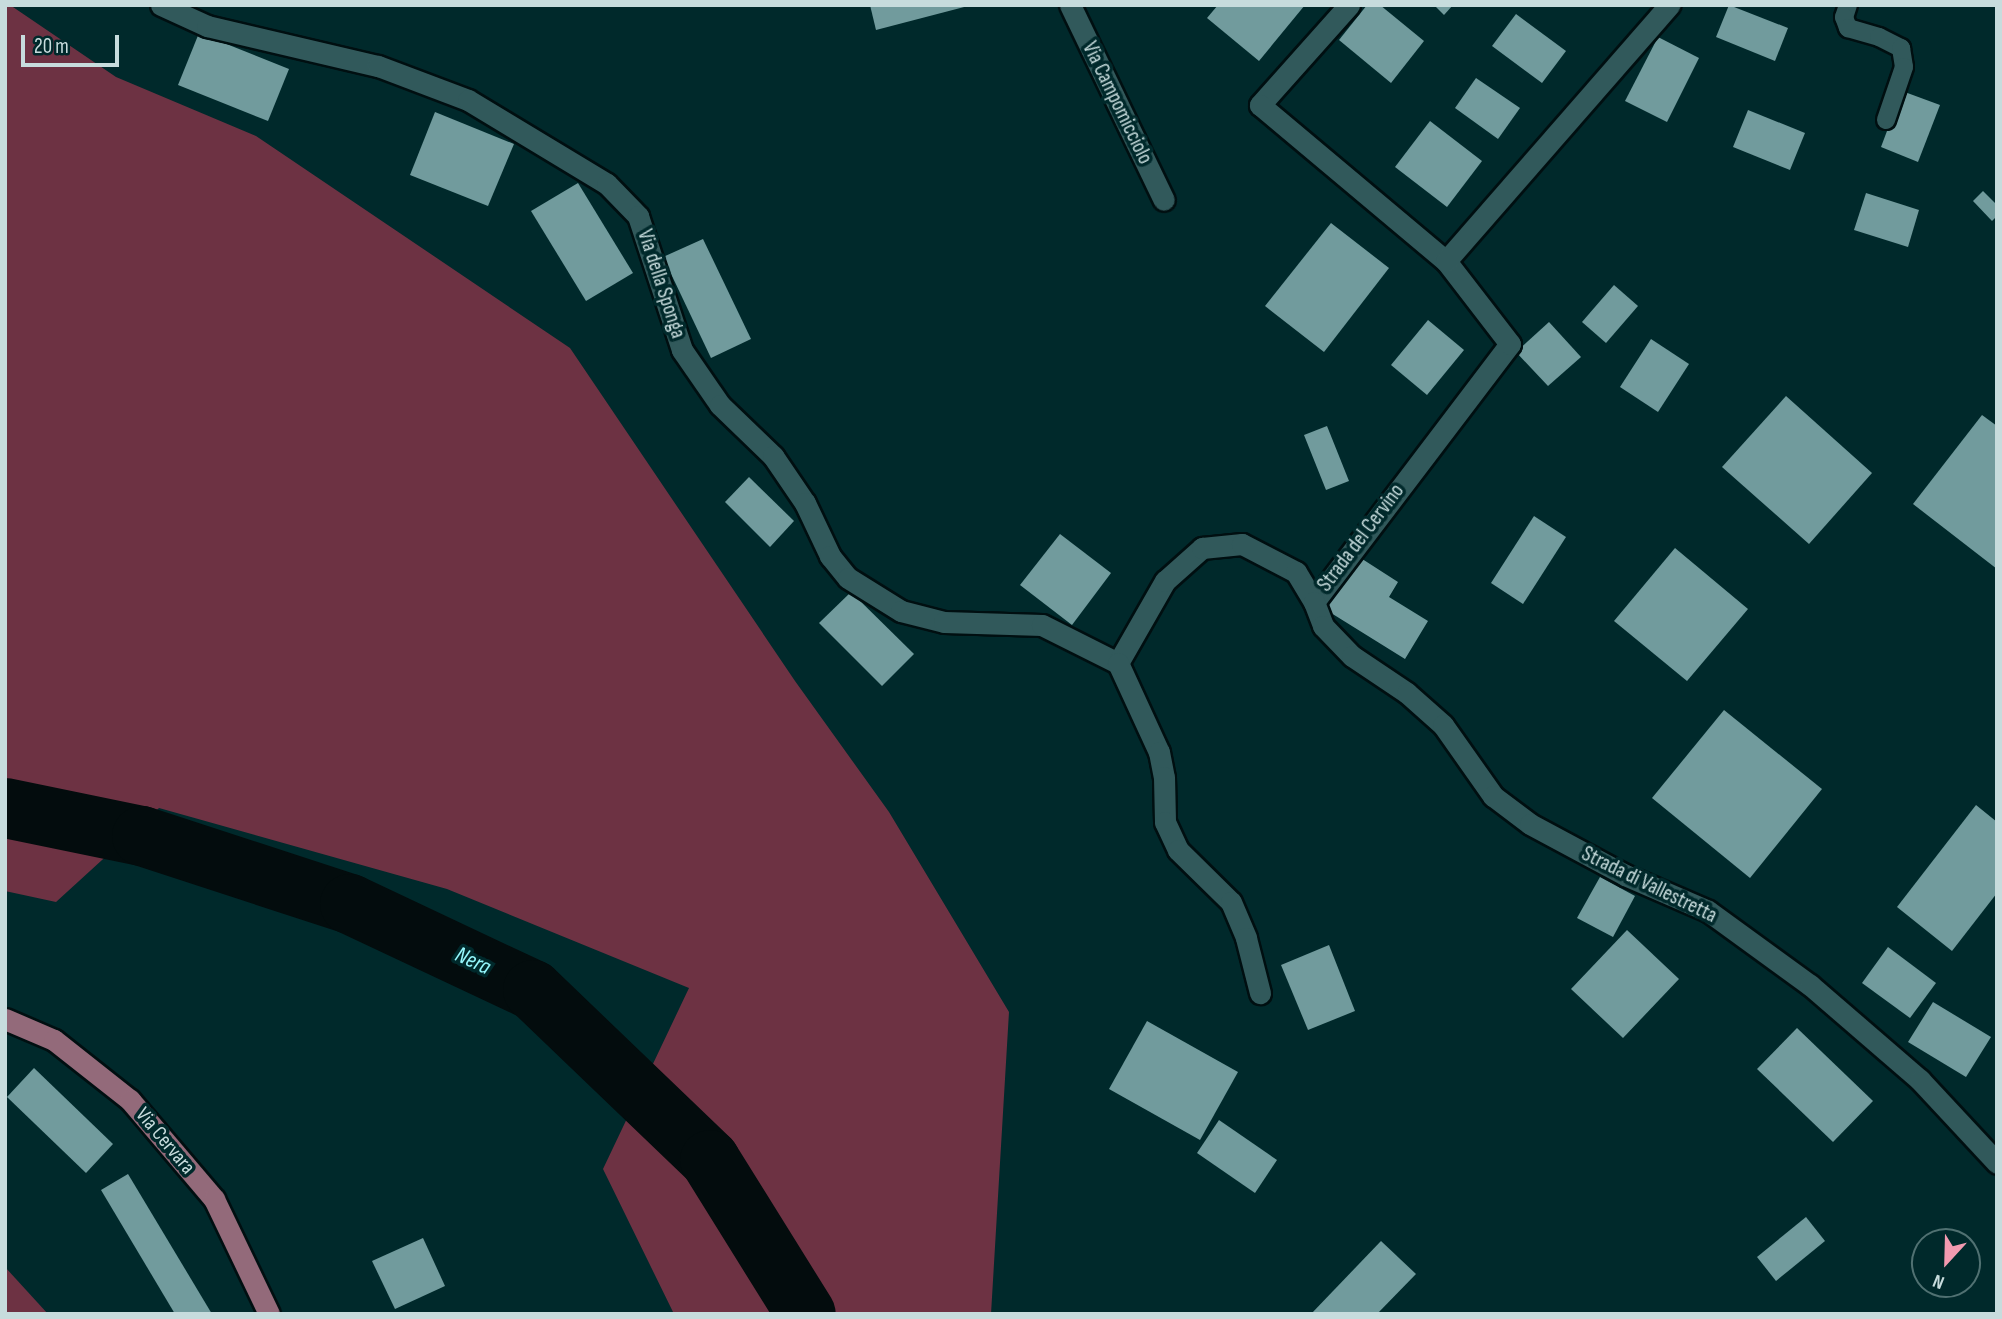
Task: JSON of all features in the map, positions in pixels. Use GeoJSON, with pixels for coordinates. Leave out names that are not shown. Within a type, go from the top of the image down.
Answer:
{"type":"FeatureCollection","features":[{"type":"Feature","properties":{"kind":"main road","name":"Via Cervara"},"geometry":{"type":"LineString","coordinates":[[5,1019],[54,1040],[130,1100],[214,1199],[269,1314]]}},
{"type":"Feature","properties":{"kind":"street","name":"Via della Sponga"},"geometry":{"type":"LineString","coordinates":[[161,5],[207,26],[378,65],[468,100],[607,184],[638,216],[682,350],[720,405],[773,456],[805,503],[830,556],[848,578],[901,611],[944,622],[1042,625],[1118,663]]}},
{"type":"Feature","properties":{"kind":"street","name":"Via Campomicciolo"},"geometry":{"type":"LineString","coordinates":[[1070,5],[1164,200]]}},
{"type":"Feature","properties":{"kind":"street"},"geometry":{"type":"LineString","coordinates":[[1349,5],[1260,105],[1447,261],[1669,5]]}},
{"type":"Feature","properties":{"kind":"street","name":"Strada del Cervino"},"geometry":{"type":"LineString","coordinates":[[1118,663],[1166,580],[1202,548],[1242,544],[1296,572],[1314,602],[1510,344],[1447,261]]}},
{"type":"Feature","properties":{"kind":"street","name":"Strada di Vallestretta"},"geometry":{"type":"LineString","coordinates":[[1314,602],[1323,626],[1352,656],[1407,693],[1443,726],[1493,796],[1530,824],[1613,869],[1708,911],[1799,976],[1920,1080],[1997,1163]]}},
{"type":"Feature","properties":{"kind":"street"},"geometry":{"type":"LineString","coordinates":[[1118,663],[1159,752],[1164,777],[1165,822],[1178,850],[1231,902],[1246,938],[1260,993]]}},
{"type":"Feature","properties":{"kind":"lane"},"geometry":{"type":"LineString","coordinates":[[1848,5],[1844,17],[1848,27],[1879,37],[1901,48],[1904,68],[1886,120]]}},
{"type":"Feature","properties":{"kind":"shaded area"},"geometry":{"type":"Polygon","coordinates":[[[5,5],[10,5],[116,77],[256,136],[570,348],[795,681],[889,812],[1009,1012],[991,1314],[674,1314],[603,1169],[689,988],[447,889],[159,808],[56,902],[5,891],[5,5]]]}},
{"type":"Feature","properties":{"kind":"shaded area"},"geometry":{"type":"Polygon","coordinates":[[[5,1267],[48,1314],[5,1314],[5,1267]]]}},
{"type":"Feature","properties":{"kind":"building"},"geometry":{"type":"Polygon","coordinates":[[[870,5],[968,5],[968,6],[876,30],[870,5]]]}},
{"type":"Feature","properties":{"kind":"building"},"geometry":{"type":"Polygon","coordinates":[[[1218,5],[1305,5],[1259,61],[1207,18],[1218,5]]]}},
{"type":"Feature","properties":{"kind":"building"},"geometry":{"type":"Polygon","coordinates":[[[1367,5],[1380,5],[1424,41],[1391,83],[1339,40],[1367,5]]]}},
{"type":"Feature","properties":{"kind":"building"},"geometry":{"type":"Polygon","coordinates":[[[1434,5],[1453,5],[1444,15],[1434,5]]]}},
{"type":"Feature","properties":{"kind":"building"},"geometry":{"type":"Polygon","coordinates":[[[1729,5],[1788,28],[1775,61],[1716,37],[1729,5]]]}},
{"type":"Feature","properties":{"kind":"building"},"geometry":{"type":"Polygon","coordinates":[[[1516,14],[1566,51],[1542,83],[1492,46],[1516,14]]]}},
{"type":"Feature","properties":{"kind":"building"},"geometry":{"type":"Polygon","coordinates":[[[199,33],[289,69],[268,121],[178,85],[199,33]]]}},
{"type":"Feature","properties":{"kind":"building"},"geometry":{"type":"Polygon","coordinates":[[[1658,37],[1699,58],[1667,122],[1625,101],[1658,37]]]}},
{"type":"Feature","properties":{"kind":"building"},"geometry":{"type":"Polygon","coordinates":[[[1476,78],[1520,108],[1498,139],[1455,108],[1476,78]]]}},
{"type":"Feature","properties":{"kind":"building"},"geometry":{"type":"Polygon","coordinates":[[[1902,91],[1940,105],[1918,162],[1881,147],[1902,91]]]}},
{"type":"Feature","properties":{"kind":"building"},"geometry":{"type":"Polygon","coordinates":[[[1748,110],[1805,133],[1790,170],[1733,147],[1748,110]]]}},
{"type":"Feature","properties":{"kind":"building"},"geometry":{"type":"Polygon","coordinates":[[[435,112],[514,144],[488,206],[410,175],[435,112]]]}},
{"type":"Feature","properties":{"kind":"building"},"geometry":{"type":"Polygon","coordinates":[[[1430,121],[1482,161],[1447,207],[1395,167],[1430,121]]]}},
{"type":"Feature","properties":{"kind":"building"},"geometry":{"type":"Polygon","coordinates":[[[578,183],[633,273],[586,301],[531,211],[578,183]]]}},
{"type":"Feature","properties":{"kind":"building"},"geometry":{"type":"Polygon","coordinates":[[[1983,191],[1997,205],[1997,216],[1992,221],[1973,201],[1983,191]]]}},
{"type":"Feature","properties":{"kind":"building"},"geometry":{"type":"Polygon","coordinates":[[[1866,193],[1919,210],[1908,247],[1854,230],[1866,193]]]}},
{"type":"Feature","properties":{"kind":"building"},"geometry":{"type":"Polygon","coordinates":[[[1331,223],[1389,268],[1324,352],[1265,306],[1331,223]]]}},
{"type":"Feature","properties":{"kind":"building"},"geometry":{"type":"Polygon","coordinates":[[[703,239],[751,339],[711,358],[663,257],[703,239]]]}},
{"type":"Feature","properties":{"kind":"building"},"geometry":{"type":"Polygon","coordinates":[[[1614,285],[1638,306],[1606,343],[1582,322],[1614,285]]]}},
{"type":"Feature","properties":{"kind":"building"},"geometry":{"type":"Polygon","coordinates":[[[1428,320],[1464,350],[1427,395],[1391,365],[1428,320]]]}},
{"type":"Feature","properties":{"kind":"building"},"geometry":{"type":"Polygon","coordinates":[[[1549,322],[1581,357],[1548,386],[1516,352],[1549,322]]]}},
{"type":"Feature","properties":{"kind":"building"},"geometry":{"type":"Polygon","coordinates":[[[1651,339],[1689,364],[1658,412],[1620,387],[1651,339]]]}},
{"type":"Feature","properties":{"kind":"building"},"geometry":{"type":"Polygon","coordinates":[[[1786,396],[1872,473],[1809,544],[1722,467],[1786,396]]]}},
{"type":"Feature","properties":{"kind":"building"},"geometry":{"type":"Polygon","coordinates":[[[1982,415],[1997,426],[1997,569],[1913,504],[1982,415]]]}},
{"type":"Feature","properties":{"kind":"building"},"geometry":{"type":"Polygon","coordinates":[[[1327,426],[1349,481],[1326,490],[1304,435],[1327,426]]]}},
{"type":"Feature","properties":{"kind":"building"},"geometry":{"type":"Polygon","coordinates":[[[749,477],[794,521],[770,547],[725,502],[749,477]]]}},
{"type":"Feature","properties":{"kind":"building"},"geometry":{"type":"Polygon","coordinates":[[[1534,516],[1566,537],[1523,604],[1491,583],[1534,516]]]}},
{"type":"Feature","properties":{"kind":"building"},"geometry":{"type":"Polygon","coordinates":[[[1060,534],[1111,573],[1072,625],[1020,585],[1060,534]]]}},
{"type":"Feature","properties":{"kind":"building"},"geometry":{"type":"Polygon","coordinates":[[[1675,548],[1748,609],[1687,681],[1614,621],[1675,548]]]}},
{"type":"Feature","properties":{"kind":"building"},"geometry":{"type":"Polygon","coordinates":[[[1356,555],[1398,582],[1389,597],[1428,621],[1405,659],[1323,608],[1356,555]]]}},
{"type":"Feature","properties":{"kind":"building"},"geometry":{"type":"Polygon","coordinates":[[[851,592],[914,654],[882,686],[819,623],[851,592]]]}},
{"type":"Feature","properties":{"kind":"building"},"geometry":{"type":"Polygon","coordinates":[[[1724,710],[1822,789],[1750,878],[1652,798],[1724,710]]]}},
{"type":"Feature","properties":{"kind":"building"},"geometry":{"type":"Polygon","coordinates":[[[1976,805],[1997,822],[1997,893],[1952,951],[1897,907],[1976,805]]]}},
{"type":"Feature","properties":{"kind":"building"},"geometry":{"type":"Polygon","coordinates":[[[1600,877],[1635,896],[1613,937],[1577,918],[1600,877]]]}},
{"type":"Feature","properties":{"kind":"building"},"geometry":{"type":"Polygon","coordinates":[[[1627,930],[1679,979],[1623,1038],[1571,989],[1627,930]]]}},
{"type":"Feature","properties":{"kind":"building"},"geometry":{"type":"Polygon","coordinates":[[[1329,945],[1355,1011],[1308,1030],[1281,965],[1329,945]]]}},
{"type":"Feature","properties":{"kind":"building"},"geometry":{"type":"Polygon","coordinates":[[[1888,947],[1936,983],[1910,1018],[1862,983],[1888,947]]]}},
{"type":"Feature","properties":{"kind":"building"},"geometry":{"type":"Polygon","coordinates":[[[1933,1002],[1991,1037],[1966,1077],[1908,1042],[1933,1002]]]}},
{"type":"Feature","properties":{"kind":"building"},"geometry":{"type":"Polygon","coordinates":[[[1147,1021],[1238,1072],[1200,1140],[1109,1089],[1147,1021]]]}},
{"type":"Feature","properties":{"kind":"building"},"geometry":{"type":"Polygon","coordinates":[[[1797,1028],[1873,1101],[1833,1142],[1757,1069],[1797,1028]]]}},
{"type":"Feature","properties":{"kind":"building"},"geometry":{"type":"Polygon","coordinates":[[[34,1068],[113,1144],[86,1173],[7,1097],[34,1068]]]}},
{"type":"Feature","properties":{"kind":"building"},"geometry":{"type":"Polygon","coordinates":[[[1219,1120],[1277,1160],[1255,1193],[1197,1153],[1219,1120]]]}},
{"type":"Feature","properties":{"kind":"building"},"geometry":{"type":"Polygon","coordinates":[[[128,1174],[212,1314],[175,1314],[101,1190],[128,1174]]]}},
{"type":"Feature","properties":{"kind":"building"},"geometry":{"type":"Polygon","coordinates":[[[1806,1217],[1825,1241],[1776,1281],[1757,1257],[1806,1217]]]}},
{"type":"Feature","properties":{"kind":"building"},"geometry":{"type":"Polygon","coordinates":[[[423,1238],[445,1286],[395,1309],[372,1261],[423,1238]]]}},
{"type":"Feature","properties":{"kind":"building"},"geometry":{"type":"Polygon","coordinates":[[[1381,1241],[1416,1274],[1377,1314],[1311,1314],[1381,1241]]]}},
{"type":"Feature","properties":{"kind":"waterway","name":"Nera"},"geometry":{"type":"LineString","coordinates":[[5,808],[142,836],[350,904],[533,990],[710,1160],[806,1314]]}}]}
